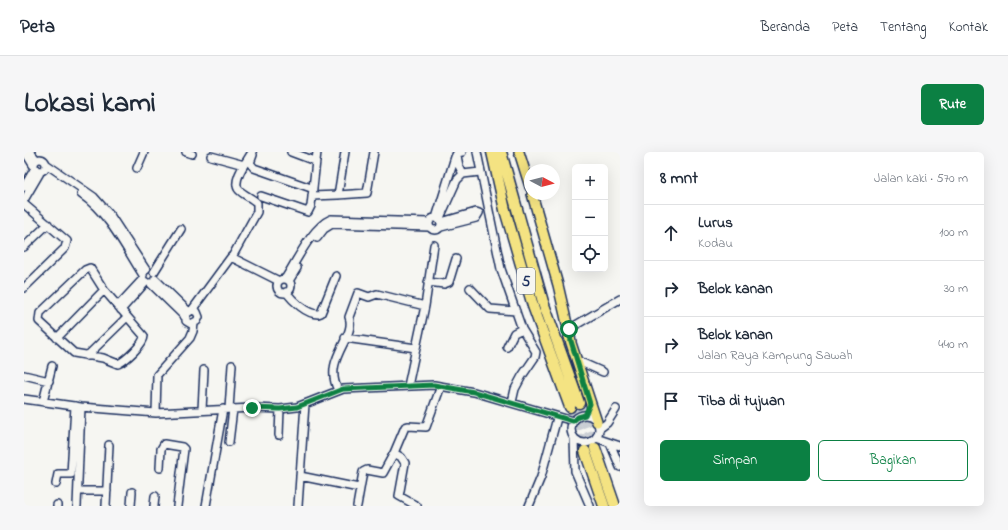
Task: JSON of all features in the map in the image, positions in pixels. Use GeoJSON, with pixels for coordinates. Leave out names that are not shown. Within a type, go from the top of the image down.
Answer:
{"type":"FeatureCollection","features":[{"type":"Feature","properties":{"kind":"highway","name":"5"},"geometry":{"type":"LineString","coordinates":[[492,152],[505,210],[534,306],[575,405],[543,302],[501,152]]}},
{"type":"Feature","properties":{"kind":"highway"},"geometry":{"type":"LineString","coordinates":[[589,445],[604,506]]}},
{"type":"Feature","properties":{"kind":"highway"},"geometry":{"type":"LineString","coordinates":[[589,445],[615,506]]}},
{"type":"Feature","properties":{"kind":"main road"},"geometry":{"type":"LineString","coordinates":[[519,152],[524,168]]}},
{"type":"Feature","properties":{"kind":"main road"},"geometry":{"type":"LineString","coordinates":[[534,200],[558,285],[576,360],[598,427]]}},
{"type":"Feature","properties":{"kind":"main road"},"geometry":{"type":"LineString","coordinates":[[558,285],[557,296],[559,305],[566,330],[571,341]]}},
{"type":"Feature","properties":{"kind":"main road"},"geometry":{"type":"LineString","coordinates":[[585,415],[590,404]]}},
{"type":"Feature","properties":{"kind":"street"},"geometry":{"type":"LineString","coordinates":[[25,152],[39,166],[87,198],[98,208],[148,277],[190,312],[198,314],[198,319],[194,324],[194,331],[190,338],[157,375],[156,413]]}},
{"type":"Feature","properties":{"kind":"street"},"geometry":{"type":"LineString","coordinates":[[30,152],[39,166]]}},
{"type":"Feature","properties":{"kind":"street"},"geometry":{"type":"LineString","coordinates":[[137,168],[144,152]]}},
{"type":"Feature","properties":{"kind":"street"},"geometry":{"type":"LineString","coordinates":[[194,324],[188,322],[190,312],[228,259],[232,257],[257,212],[257,203],[238,189],[236,185],[244,165],[253,152]]}},
{"type":"Feature","properties":{"kind":"street"},"geometry":{"type":"LineString","coordinates":[[253,152],[250,163],[254,168],[312,188]]}},
{"type":"Feature","properties":{"kind":"street"},"geometry":{"type":"LineString","coordinates":[[291,152],[315,161]]}},
{"type":"Feature","properties":{"kind":"street"},"geometry":{"type":"LineString","coordinates":[[261,196],[304,212],[310,210],[317,152]]}},
{"type":"Feature","properties":{"kind":"street"},"geometry":{"type":"LineString","coordinates":[[338,195],[345,152]]}},
{"type":"Feature","properties":{"kind":"street"},"geometry":{"type":"LineString","coordinates":[[312,196],[367,193],[374,152]]}},
{"type":"Feature","properties":{"kind":"street"},"geometry":{"type":"LineString","coordinates":[[476,152],[499,262],[522,329],[536,352],[536,357],[515,390],[512,402]]}},
{"type":"Feature","properties":{"kind":"street"},"geometry":{"type":"LineString","coordinates":[[460,153],[459,166],[463,174]]}},
{"type":"Feature","properties":{"kind":"street"},"geometry":{"type":"LineString","coordinates":[[439,221],[447,181],[460,153]]}},
{"type":"Feature","properties":{"kind":"street"},"geometry":{"type":"LineString","coordinates":[[211,156],[244,165]]}},
{"type":"Feature","properties":{"kind":"street"},"geometry":{"type":"LineString","coordinates":[[24,187],[39,166]]}},
{"type":"Feature","properties":{"kind":"street"},"geometry":{"type":"LineString","coordinates":[[24,200],[39,166]]}},
{"type":"Feature","properties":{"kind":"street"},"geometry":{"type":"LineString","coordinates":[[336,276],[321,313],[318,314],[310,312],[293,301],[286,292],[281,292],[278,289],[320,233],[328,226],[332,224],[409,224],[429,225],[435,230],[455,185],[463,174],[480,172]]}},
{"type":"Feature","properties":{"kind":"street"},"geometry":{"type":"LineString","coordinates":[[447,181],[455,185]]}},
{"type":"Feature","properties":{"kind":"street"},"geometry":{"type":"LineString","coordinates":[[24,204],[67,241],[67,245],[24,288]]}},
{"type":"Feature","properties":{"kind":"street"},"geometry":{"type":"LineString","coordinates":[[429,225],[431,218],[439,221]]}},
{"type":"Feature","properties":{"kind":"street"},"geometry":{"type":"LineString","coordinates":[[24,247],[48,224]]}},
{"type":"Feature","properties":{"kind":"street"},"geometry":{"type":"LineString","coordinates":[[120,308],[148,277],[181,229]]}},
{"type":"Feature","properties":{"kind":"street"},"geometry":{"type":"LineString","coordinates":[[408,386],[425,306],[434,245]]}},
{"type":"Feature","properties":{"kind":"street"},"geometry":{"type":"LineString","coordinates":[[232,257],[283,281],[290,290],[286,292]]}},
{"type":"Feature","properties":{"kind":"street"},"geometry":{"type":"LineString","coordinates":[[428,282],[444,284],[449,282],[456,259]]}},
{"type":"Feature","properties":{"kind":"street"},"geometry":{"type":"LineString","coordinates":[[190,312],[231,262],[240,263],[283,281]]}},
{"type":"Feature","properties":{"kind":"street"},"geometry":{"type":"LineString","coordinates":[[90,268],[104,290],[143,333],[145,339],[118,364],[103,358],[87,356],[71,351],[39,321],[38,317],[40,313],[85,270],[90,268]]}},
{"type":"Feature","properties":{"kind":"street"},"geometry":{"type":"LineString","coordinates":[[470,288],[490,309],[516,312]]}},
{"type":"Feature","properties":{"kind":"street"},"geometry":{"type":"LineString","coordinates":[[57,338],[104,290]]}},
{"type":"Feature","properties":{"kind":"street"},"geometry":{"type":"LineString","coordinates":[[338,390],[334,383],[333,371],[336,356],[345,338],[350,320],[348,317],[358,293],[369,297],[378,294],[425,306]]}},
{"type":"Feature","properties":{"kind":"street"},"geometry":{"type":"LineString","coordinates":[[569,329],[620,299]]}},
{"type":"Feature","properties":{"kind":"street"},"geometry":{"type":"LineString","coordinates":[[87,356],[127,317]]}},
{"type":"Feature","properties":{"kind":"street"},"geometry":{"type":"LineString","coordinates":[[507,347],[514,333],[522,329]]}},
{"type":"Feature","properties":{"kind":"street"},"geometry":{"type":"LineString","coordinates":[[345,338],[416,348]]}},
{"type":"Feature","properties":{"kind":"street"},"geometry":{"type":"LineString","coordinates":[[576,360],[603,372]]}},
{"type":"Feature","properties":{"kind":"street"},"geometry":{"type":"LineString","coordinates":[[229,442],[228,409],[232,365]]}},
{"type":"Feature","properties":{"kind":"street"},"geometry":{"type":"LineString","coordinates":[[43,402],[52,366]]}},
{"type":"Feature","properties":{"kind":"street"},"geometry":{"type":"LineString","coordinates":[[202,410],[204,370]]}},
{"type":"Feature","properties":{"kind":"street"},"geometry":{"type":"LineString","coordinates":[[24,375],[48,381]]}},
{"type":"Feature","properties":{"kind":"street"},"geometry":{"type":"LineString","coordinates":[[24,399],[78,407],[156,413],[228,409],[280,409],[297,407],[338,390],[408,386],[441,386],[474,392],[512,402],[557,418],[573,421]]}},
{"type":"Feature","properties":{"kind":"street"},"geometry":{"type":"LineString","coordinates":[[356,506],[364,470],[383,473],[394,453],[405,427],[427,426],[441,386]]}},
{"type":"Feature","properties":{"kind":"street"},"geometry":{"type":"LineString","coordinates":[[298,506],[305,404]]}},
{"type":"Feature","properties":{"kind":"street"},"geometry":{"type":"LineString","coordinates":[[56,484],[58,474],[71,474],[78,407]]}},
{"type":"Feature","properties":{"kind":"street"},"geometry":{"type":"LineString","coordinates":[[77,506],[78,407]]}},
{"type":"Feature","properties":{"kind":"street"},"geometry":{"type":"LineString","coordinates":[[206,506],[228,409]]}},
{"type":"Feature","properties":{"kind":"street"},"geometry":{"type":"LineString","coordinates":[[279,435],[280,409]]}},
{"type":"Feature","properties":{"kind":"street"},"geometry":{"type":"LineString","coordinates":[[589,445],[598,427],[607,423],[616,409]]}},
{"type":"Feature","properties":{"kind":"street"},"geometry":{"type":"LineString","coordinates":[[590,506],[574,471],[574,439],[571,429],[573,421],[578,417],[585,415],[594,418],[598,427],[610,442],[620,467]]}},
{"type":"Feature","properties":{"kind":"street"},"geometry":{"type":"LineString","coordinates":[[557,418],[571,429]]}},
{"type":"Feature","properties":{"kind":"street"},"geometry":{"type":"LineString","coordinates":[[529,506],[540,477],[557,418]]}},
{"type":"Feature","properties":{"kind":"street"},"geometry":{"type":"LineString","coordinates":[[574,439],[589,445]]}},
{"type":"Feature","properties":{"kind":"street"},"geometry":{"type":"LineString","coordinates":[[573,453],[577,446],[610,442],[620,446]]}},
{"type":"Feature","properties":{"kind":"street"},"geometry":{"type":"LineString","coordinates":[[160,468],[161,449],[164,444],[182,447],[184,449],[177,506]]}},
{"type":"Feature","properties":{"kind":"street"},"geometry":{"type":"LineString","coordinates":[[106,506],[109,445]]}},
{"type":"Feature","properties":{"kind":"street"},"geometry":{"type":"LineString","coordinates":[[394,453],[401,457],[405,462],[399,496],[417,506]]}},
{"type":"Feature","properties":{"kind":"street"},"geometry":{"type":"LineString","coordinates":[[300,476],[359,488]]}},
{"type":"Feature","properties":{"kind":"street"},"geometry":{"type":"LineString","coordinates":[[78,490],[107,491]]}},
{"type":"Feature","properties":{"kind":"street"},"geometry":{"type":"LineString","coordinates":[[131,506],[132,492]]}},
{"type":"Feature","properties":{"kind":"street"},"geometry":{"type":"LineString","coordinates":[[154,506],[155,496]]}},
{"type":"Feature","properties":{"kind":"tunnel"},"geometry":{"type":"LineString","coordinates":[[579,403],[595,448]]}},
{"type":"Feature","properties":{"kind":"tunnel"},"geometry":{"type":"LineString","coordinates":[[570,407],[585,451]]}},
{"type":"Feature","properties":{"kind":"route"},"geometry":{"type":"LineString","coordinates":[[252,408],[280,409],[297,407],[343,389],[434,385],[474,392],[512,402],[558,418],[573,421],[578,417],[585,415],[590,404],[571,341],[569,329]]}}]}
